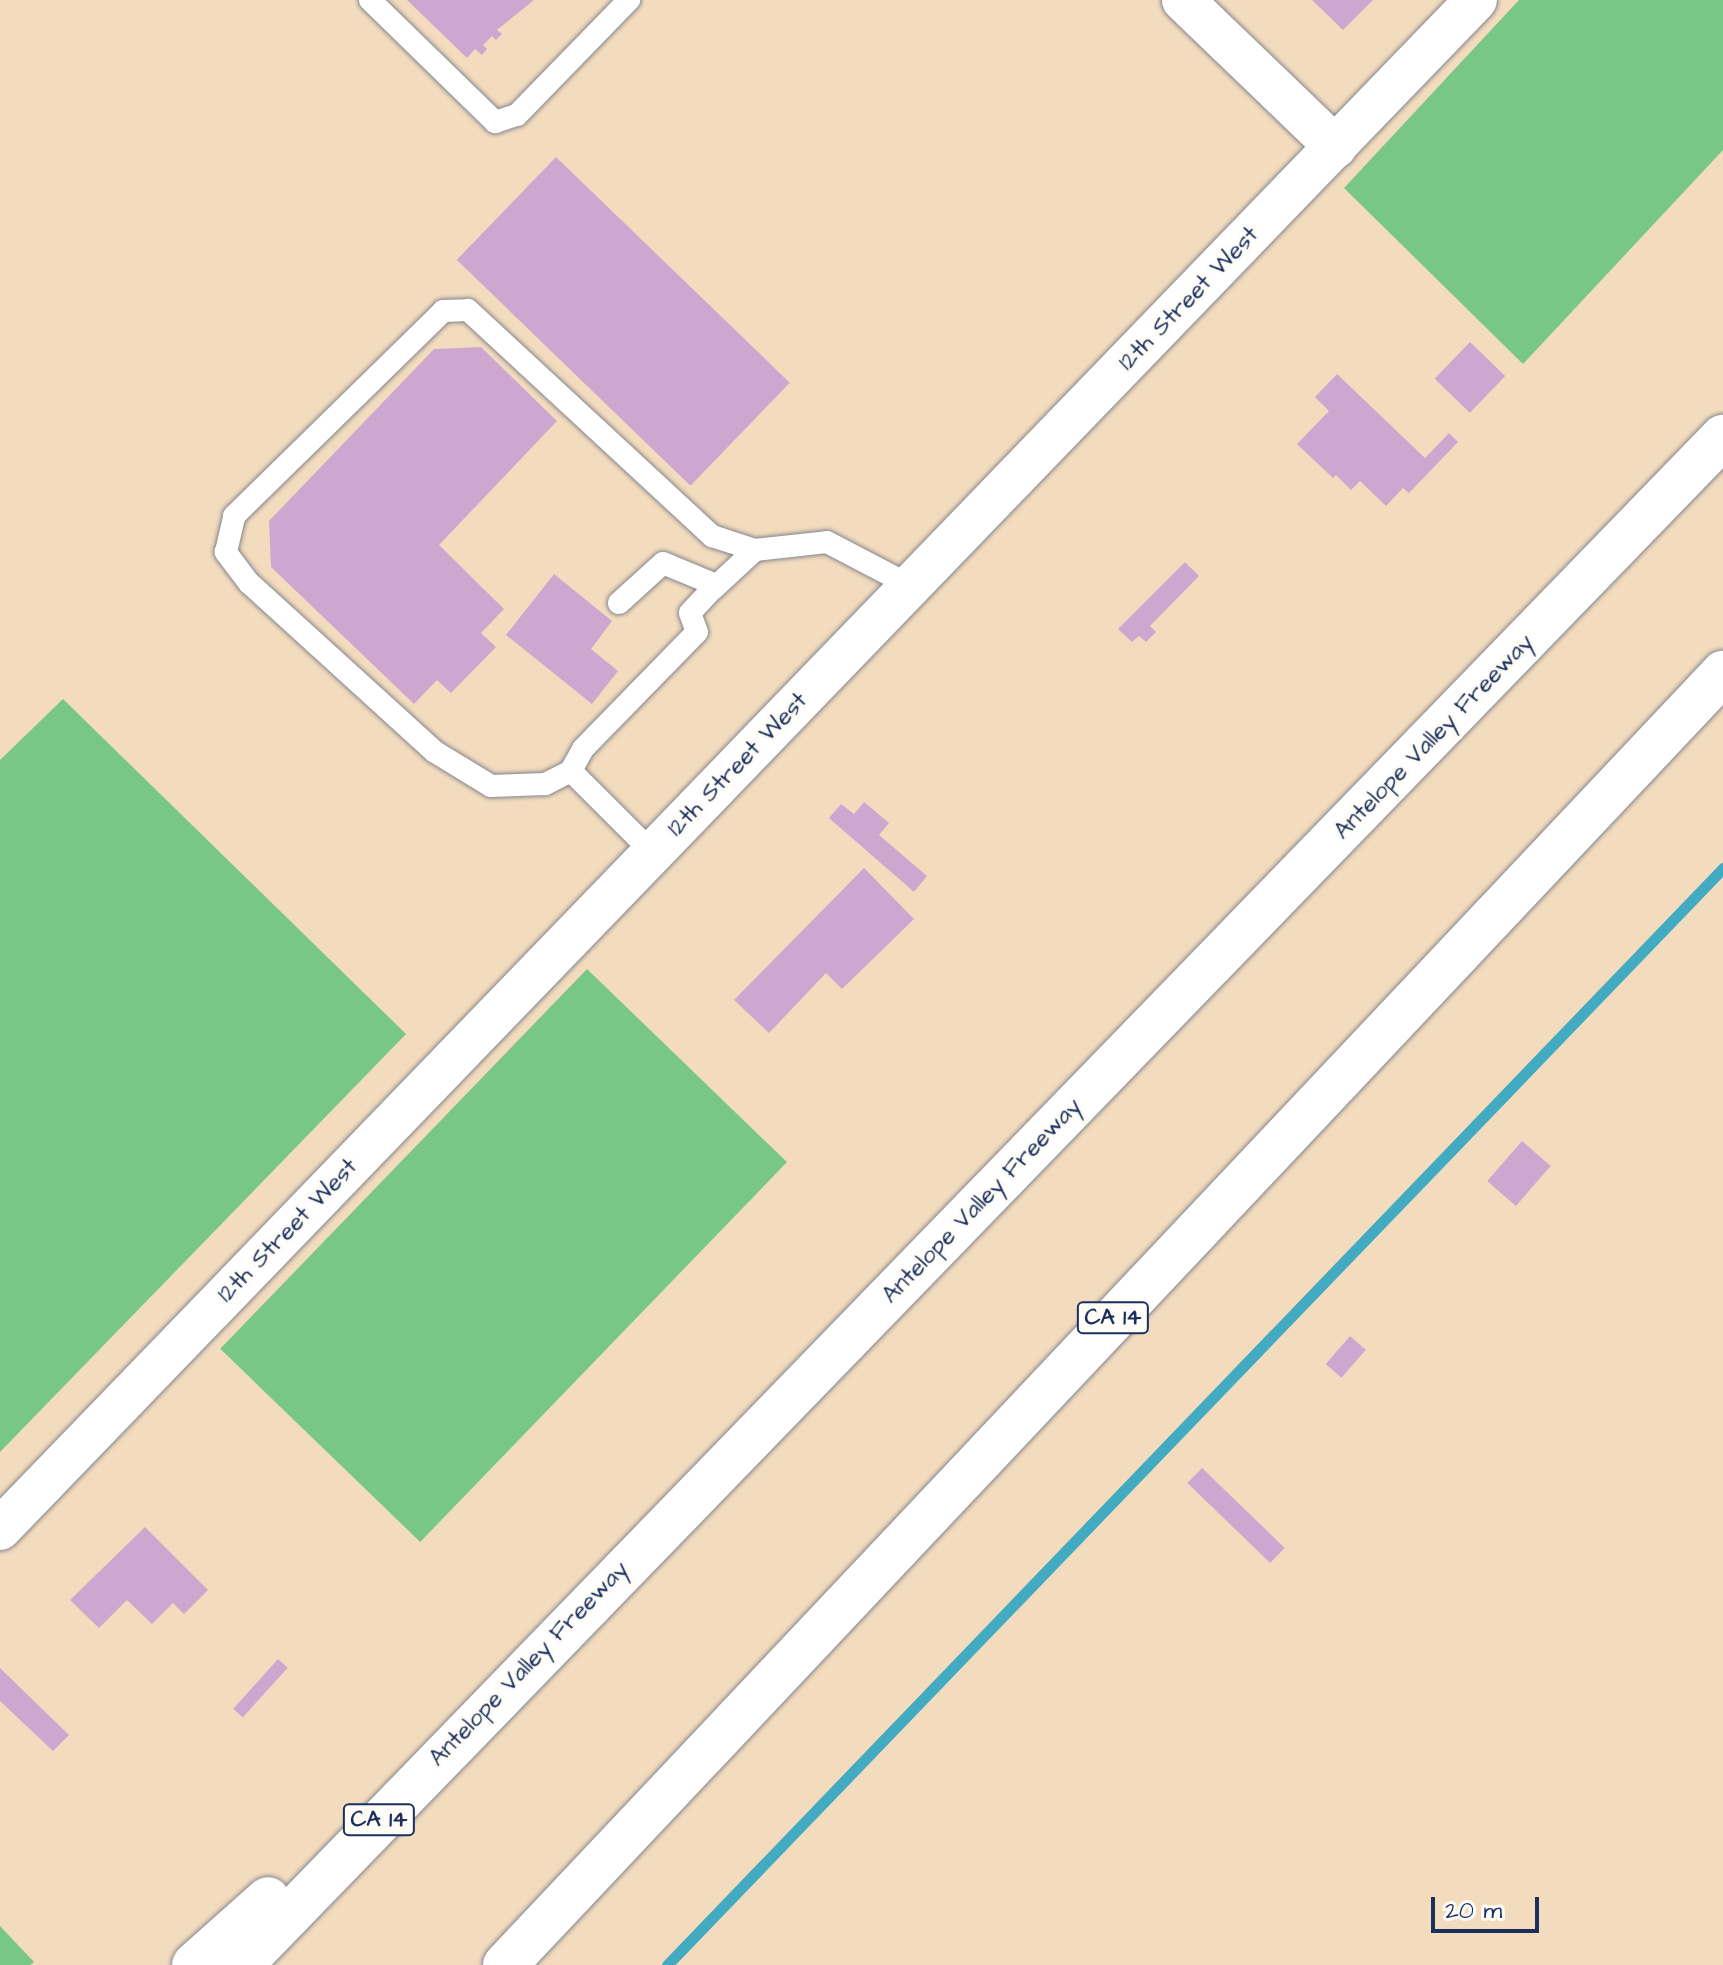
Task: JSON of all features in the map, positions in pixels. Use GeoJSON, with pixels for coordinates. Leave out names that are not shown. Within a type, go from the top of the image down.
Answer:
{"type":"FeatureCollection","features":[{"type":"Feature","properties":{"kind":"highway","name":"Antelope Valley Freeway"},"geometry":{"type":"LineString","coordinates":[[241,1965],[516,1676],[1291,886],[1723,437]]}},
{"type":"Feature","properties":{"kind":"highway","name":"CA 14"},"geometry":{"type":"LineString","coordinates":[[505,1965],[1723,673]]}},
{"type":"Feature","properties":{"kind":"highway"},"geometry":{"type":"LineString","coordinates":[[194,1965],[516,1676]]}},
{"type":"Feature","properties":{"kind":"street"},"geometry":{"type":"LineString","coordinates":[[1183,0],[1336,147]]}},
{"type":"Feature","properties":{"kind":"street","name":"12th Street West"},"geometry":{"type":"LineString","coordinates":[[0,1529],[1476,0]]}},
{"type":"Feature","properties":{"kind":"lane"},"geometry":{"type":"LineString","coordinates":[[370,0],[495,122],[517,115],[629,0]]}},
{"type":"Feature","properties":{"kind":"lane"},"geometry":{"type":"LineString","coordinates":[[755,550],[690,613],[697,632],[583,749],[571,771],[545,784],[491,786],[435,752],[249,583],[226,552],[234,516],[443,311],[468,310],[712,536],[755,550],[827,542],[911,586]]}},
{"type":"Feature","properties":{"kind":"lane"},"geometry":{"type":"LineString","coordinates":[[619,603],[663,563],[716,585],[713,589]]}},
{"type":"Feature","properties":{"kind":"lane"},"geometry":{"type":"LineString","coordinates":[[571,771],[653,853]]}},
{"type":"Feature","properties":{"kind":"green space"},"geometry":{"type":"Polygon","coordinates":[[[1519,0],[1723,0],[1723,150],[1523,364],[1344,188],[1519,0]]]}},
{"type":"Feature","properties":{"kind":"green space"},"geometry":{"type":"Polygon","coordinates":[[[63,699],[406,1034],[0,1452],[0,760],[63,699]]]}},
{"type":"Feature","properties":{"kind":"green space"},"geometry":{"type":"Polygon","coordinates":[[[587,969],[787,1162],[420,1542],[220,1349],[587,969]]]}},
{"type":"Feature","properties":{"kind":"green space"},"geometry":{"type":"Polygon","coordinates":[[[0,1926],[34,1962],[30,1965],[0,1965],[0,1926]]]}},
{"type":"Feature","properties":{"kind":"building"},"geometry":{"type":"Polygon","coordinates":[[[407,0],[534,0],[497,30],[502,34],[496,40],[492,36],[483,45],[487,49],[482,55],[475,49],[467,58],[407,0]]]}},
{"type":"Feature","properties":{"kind":"building"},"geometry":{"type":"Polygon","coordinates":[[[1312,0],[1373,0],[1343,30],[1312,0]]]}},
{"type":"Feature","properties":{"kind":"building"},"geometry":{"type":"Polygon","coordinates":[[[556,157],[790,383],[690,486],[457,260],[556,157]]]}},
{"type":"Feature","properties":{"kind":"building"},"geometry":{"type":"Polygon","coordinates":[[[1470,342],[1505,376],[1470,413],[1435,379],[1470,342]]]}},
{"type":"Feature","properties":{"kind":"building"},"geometry":{"type":"Polygon","coordinates":[[[481,347],[557,421],[439,545],[504,609],[481,633],[496,647],[451,693],[437,680],[414,704],[271,567],[269,521],[434,349],[481,347]]]}},
{"type":"Feature","properties":{"kind":"building"},"geometry":{"type":"Polygon","coordinates":[[[1337,374],[1425,458],[1449,433],[1458,442],[1409,493],[1403,488],[1386,506],[1360,481],[1351,490],[1336,475],[1333,478],[1297,444],[1329,411],[1315,397],[1337,374]]]}},
{"type":"Feature","properties":{"kind":"building"},"geometry":{"type":"Polygon","coordinates":[[[1185,562],[1199,576],[1150,626],[1156,632],[1146,642],[1139,636],[1132,642],[1118,629],[1185,562]]]}},
{"type":"Feature","properties":{"kind":"building"},"geometry":{"type":"Polygon","coordinates":[[[554,574],[612,621],[591,649],[618,671],[592,704],[506,635],[554,574]]]}},
{"type":"Feature","properties":{"kind":"building"},"geometry":{"type":"Polygon","coordinates":[[[864,802],[889,823],[879,835],[927,876],[914,892],[829,818],[841,804],[854,814],[864,802]]]}},
{"type":"Feature","properties":{"kind":"building"},"geometry":{"type":"Polygon","coordinates":[[[864,868],[914,919],[842,989],[826,973],[769,1033],[734,1000],[864,868]]]}},
{"type":"Feature","properties":{"kind":"building"},"geometry":{"type":"Polygon","coordinates":[[[1522,1141],[1551,1166],[1516,1206],[1487,1181],[1522,1141]]]}},
{"type":"Feature","properties":{"kind":"building"},"geometry":{"type":"Polygon","coordinates":[[[1350,1336],[1366,1350],[1342,1378],[1326,1364],[1350,1336]]]}},
{"type":"Feature","properties":{"kind":"building"},"geometry":{"type":"Polygon","coordinates":[[[1202,1468],[1285,1548],[1270,1563],[1187,1483],[1202,1468]]]}},
{"type":"Feature","properties":{"kind":"building"},"geometry":{"type":"Polygon","coordinates":[[[145,1527],[208,1590],[184,1614],[173,1603],[152,1624],[127,1600],[99,1628],[70,1600],[145,1527]]]}},
{"type":"Feature","properties":{"kind":"building"},"geometry":{"type":"Polygon","coordinates":[[[278,1659],[288,1668],[243,1717],[233,1709],[278,1659]]]}},
{"type":"Feature","properties":{"kind":"building"},"geometry":{"type":"Polygon","coordinates":[[[0,1668],[69,1735],[53,1751],[0,1701],[0,1668]]]}},
{"type":"Feature","properties":{"kind":"waterway"},"geometry":{"type":"LineString","coordinates":[[667,1965],[1723,868]]}}]}
